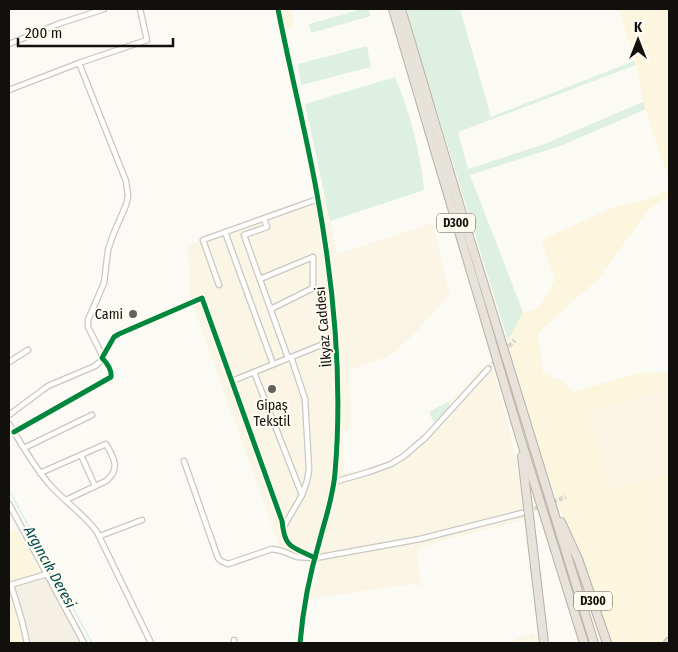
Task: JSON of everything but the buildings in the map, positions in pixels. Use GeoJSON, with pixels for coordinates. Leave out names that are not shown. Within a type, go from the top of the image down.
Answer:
{"type":"FeatureCollection","features":[{"type":"Feature","properties":{"kind":"highway","name":"D300"},"geometry":{"type":"LineString","coordinates":[[393,9],[520,437],[584,643]]}},
{"type":"Feature","properties":{"kind":"highway","name":"D300"},"geometry":{"type":"LineString","coordinates":[[401,9],[594,643]]}},
{"type":"Feature","properties":{"kind":"highway","name":"D300"},"geometry":{"type":"LineString","coordinates":[[520,437],[544,643]]}},
{"type":"Feature","properties":{"kind":"highway","name":"D300"},"geometry":{"type":"LineString","coordinates":[[549,495],[578,559],[607,643]]}},
{"type":"Feature","properties":{"kind":"street"},"geometry":{"type":"LineString","coordinates":[[9,44],[58,24],[104,9]]}},
{"type":"Feature","properties":{"kind":"street"},"geometry":{"type":"LineString","coordinates":[[9,90],[79,63],[147,40],[140,9]]}},
{"type":"Feature","properties":{"kind":"street","name":"İlkyaz Caddesi"},"geometry":{"type":"LineString","coordinates":[[278,9],[318,199],[327,254],[339,390],[334,482],[330,508],[315,558],[304,606],[300,643]]}},
{"type":"Feature","properties":{"kind":"street"},"geometry":{"type":"LineString","coordinates":[[14,432],[110,377],[111,372],[108,363],[102,358],[88,327],[88,320],[102,291],[110,242],[126,205],[128,191],[126,181],[79,63]]}},
{"type":"Feature","properties":{"kind":"street"},"geometry":{"type":"LineString","coordinates":[[219,285],[203,240],[318,199]]}},
{"type":"Feature","properties":{"kind":"street"},"geometry":{"type":"LineString","coordinates":[[264,218],[266,226],[244,235],[305,400],[309,470],[302,495],[283,528]]}},
{"type":"Feature","properties":{"kind":"street"},"geometry":{"type":"LineString","coordinates":[[225,232],[273,364]]}},
{"type":"Feature","properties":{"kind":"street"},"geometry":{"type":"LineString","coordinates":[[260,280],[313,257],[314,288],[270,309]]}},
{"type":"Feature","properties":{"kind":"street"},"geometry":{"type":"LineString","coordinates":[[9,415],[48,386],[99,364],[114,337],[202,298],[282,520],[284,538],[287,543],[315,558]]}},
{"type":"Feature","properties":{"kind":"street"},"geometry":{"type":"LineString","coordinates":[[232,381],[336,339]]}},
{"type":"Feature","properties":{"kind":"street"},"geometry":{"type":"LineString","coordinates":[[9,362],[28,350]]}},
{"type":"Feature","properties":{"kind":"street"},"geometry":{"type":"LineString","coordinates":[[334,482],[390,464],[410,452],[488,369]]}},
{"type":"Feature","properties":{"kind":"street"},"geometry":{"type":"LineString","coordinates":[[254,372],[302,495]]}},
{"type":"Feature","properties":{"kind":"street"},"geometry":{"type":"LineString","coordinates":[[24,448],[92,415]]}},
{"type":"Feature","properties":{"kind":"street"},"geometry":{"type":"LineString","coordinates":[[9,424],[40,473],[87,519],[100,536],[151,643]]}},
{"type":"Feature","properties":{"kind":"street"},"geometry":{"type":"LineString","coordinates":[[40,473],[106,444],[115,459],[115,468],[111,476],[66,500]]}},
{"type":"Feature","properties":{"kind":"street"},"geometry":{"type":"LineString","coordinates":[[81,455],[95,486]]}},
{"type":"Feature","properties":{"kind":"street"},"geometry":{"type":"LineString","coordinates":[[184,461],[218,558],[225,564],[233,564],[264,550],[272,549],[282,550],[297,557],[315,558],[420,539],[522,512]]}},
{"type":"Feature","properties":{"kind":"street"},"geometry":{"type":"LineString","coordinates":[[9,504],[84,643]]}},
{"type":"Feature","properties":{"kind":"street"},"geometry":{"type":"LineString","coordinates":[[100,536],[142,520]]}},
{"type":"Feature","properties":{"kind":"street"},"geometry":{"type":"LineString","coordinates":[[28,643],[10,585],[47,574]]}},
{"type":"Feature","properties":{"kind":"shaded area"},"geometry":{"type":"Polygon","coordinates":[[[325,194],[337,254],[433,223],[450,296],[395,352],[350,370],[351,429],[343,430],[344,473],[389,461],[408,450],[449,408],[449,401],[468,384],[476,372],[491,363],[509,427],[517,463],[524,519],[417,548],[421,588],[418,585],[411,584],[310,599],[321,565],[297,558],[279,545],[190,298],[188,245],[325,194]]]}},
{"type":"Feature","properties":{"kind":"shaded area"},"geometry":{"type":"Polygon","coordinates":[[[669,388],[669,473],[610,491],[587,413],[669,388]]]}},
{"type":"Feature","properties":{"kind":"shaded area"},"geometry":{"type":"Polygon","coordinates":[[[44,569],[85,643],[25,643],[9,581],[44,569]]]}},
{"type":"Feature","properties":{"kind":"shaded area"},"geometry":{"type":"Polygon","coordinates":[[[533,633],[538,643],[505,643],[533,633]]]}},
{"type":"Feature","properties":{"kind":"green space"},"geometry":{"type":"Polygon","coordinates":[[[368,9],[371,16],[311,33],[309,24],[368,9]]]}},
{"type":"Feature","properties":{"kind":"green space"},"geometry":{"type":"Polygon","coordinates":[[[407,9],[460,9],[491,117],[634,61],[636,65],[458,132],[468,169],[542,145],[643,102],[646,109],[563,145],[470,175],[523,312],[508,341],[419,53],[407,9]]]}},
{"type":"Feature","properties":{"kind":"green space"},"geometry":{"type":"Polygon","coordinates":[[[367,46],[371,67],[301,85],[298,64],[367,46]]]}},
{"type":"Feature","properties":{"kind":"green space"},"geometry":{"type":"Polygon","coordinates":[[[395,77],[414,132],[424,190],[330,221],[305,104],[395,77]]]}},
{"type":"Feature","properties":{"kind":"green space"},"geometry":{"type":"Polygon","coordinates":[[[449,401],[449,408],[434,423],[429,412],[449,401]]]}},
{"type":"Feature","properties":{"kind":"sand"},"geometry":{"type":"Polygon","coordinates":[[[282,9],[291,9],[294,28],[286,29],[282,9]]]}},
{"type":"Feature","properties":{"kind":"sand"},"geometry":{"type":"Polygon","coordinates":[[[619,9],[669,9],[669,181],[643,102],[636,65],[619,9]]]}},
{"type":"Feature","properties":{"kind":"sand"},"geometry":{"type":"Polygon","coordinates":[[[669,189],[669,197],[650,208],[598,279],[538,333],[543,373],[560,379],[573,392],[637,373],[669,372],[669,388],[588,413],[610,491],[669,473],[669,639],[664,643],[611,643],[584,563],[559,506],[542,458],[508,341],[523,312],[534,309],[543,302],[555,280],[541,240],[616,206],[653,197],[669,189]]]}},
{"type":"Feature","properties":{"kind":"sand"},"geometry":{"type":"Polygon","coordinates":[[[16,529],[40,571],[9,581],[9,532],[16,529]]]}},
{"type":"Feature","properties":{"kind":"sand"},"geometry":{"type":"Polygon","coordinates":[[[9,586],[25,643],[9,643],[9,586]]]}},
{"type":"Feature","properties":{"kind":"waterway","name":"Argıncık Deresi"},"geometry":{"type":"LineString","coordinates":[[9,490],[92,643]]}},
{"type":"Feature","properties":{"kind":"tunnel"},"geometry":{"type":"LineString","coordinates":[[504,351],[515,340]]}},
{"type":"Feature","properties":{"kind":"tunnel"},"geometry":{"type":"LineString","coordinates":[[488,369],[497,359]]}},
{"type":"Feature","properties":{"kind":"tunnel"},"geometry":{"type":"LineString","coordinates":[[522,513],[566,497]]}},
{"type":"Feature","properties":{"kind":"cycle path"},"geometry":{"type":"LineString","coordinates":[[278,9],[308,148],[323,229],[332,298],[337,368],[338,403],[334,482],[309,580],[300,643]]}},
{"type":"Feature","properties":{"kind":"cycle path"},"geometry":{"type":"LineString","coordinates":[[14,432],[111,377],[110,369],[102,358],[114,337],[202,298],[282,521],[287,542],[315,558]]}},
{"type":"Feature","properties":{"kind":"place","name":"Cami"},"geometry":{"type":"Point","coordinates":[133,314]}},
{"type":"Feature","properties":{"kind":"place","name":"Gipaş Tekstil"},"geometry":{"type":"Point","coordinates":[272,389]}}]}
